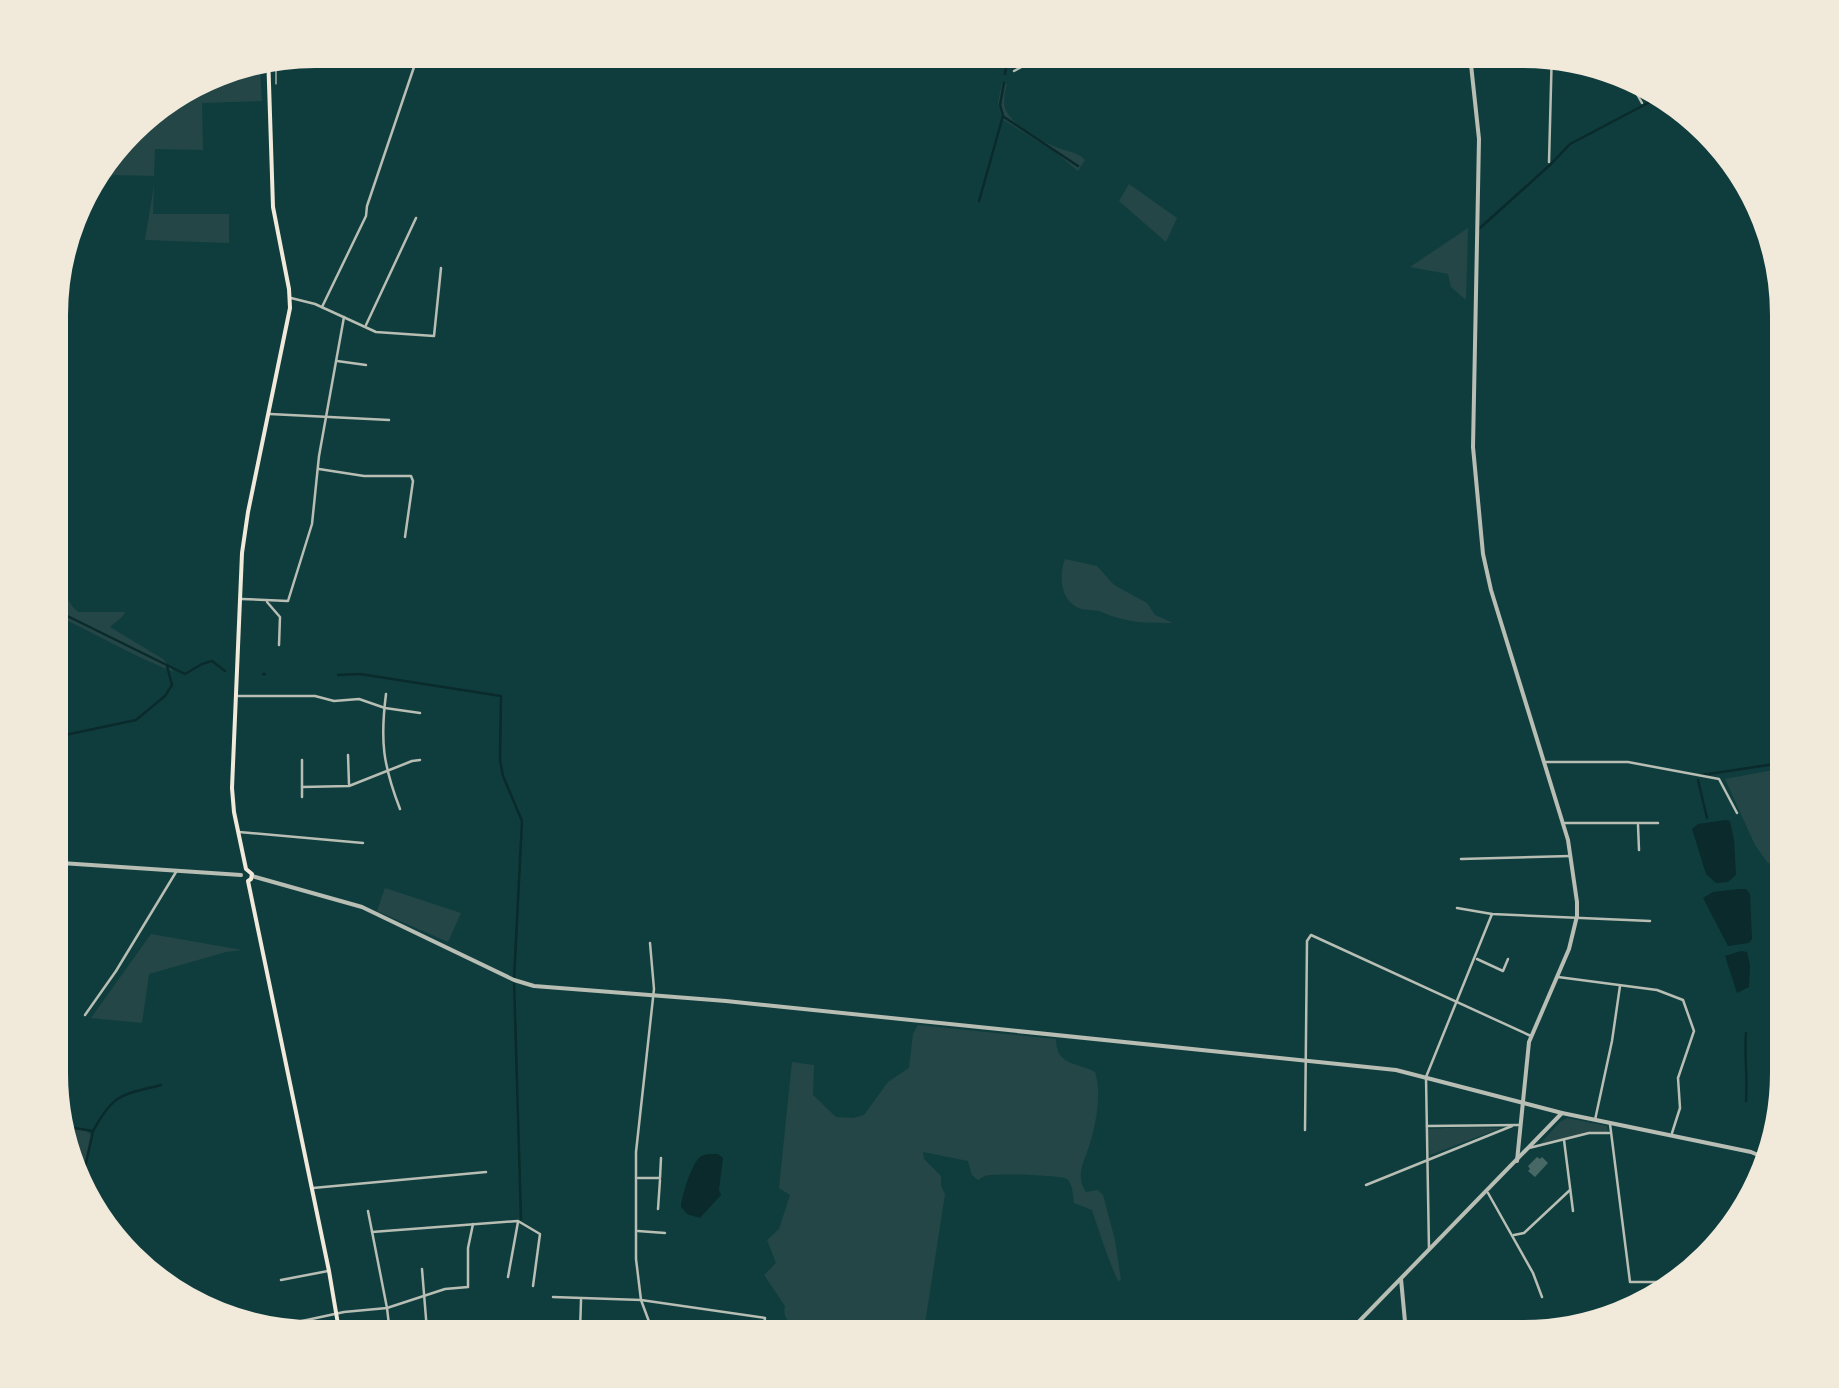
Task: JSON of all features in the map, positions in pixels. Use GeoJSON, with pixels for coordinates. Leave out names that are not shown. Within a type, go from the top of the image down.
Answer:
{"type":"FeatureCollection","features":[{"type":"Feature","properties":{"kind":"main road"},"geometry":{"type":"LineString","coordinates":[[250,878],[243,880],[232,788],[240,599],[245,529],[290,298],[273,208],[268,67]]}},
{"type":"Feature","properties":{"kind":"main road"},"geometry":{"type":"LineString","coordinates":[[244,872],[251,871],[339,1325]]}},
{"type":"Feature","properties":{"kind":"street"},"geometry":{"type":"LineString","coordinates":[[1014,71],[1029,63]]}},
{"type":"Feature","properties":{"kind":"street"},"geometry":{"type":"LineString","coordinates":[[1471,63],[1478,132],[1472,440],[1483,554],[1490,590],[1572,856],[1577,916],[1568,949],[1531,1036],[1517,1161]]}},
{"type":"Feature","properties":{"kind":"street"},"geometry":{"type":"LineString","coordinates":[[1549,162],[1552,64]]}},
{"type":"Feature","properties":{"kind":"street"},"geometry":{"type":"LineString","coordinates":[[322,307],[366,216],[414,67]]}},
{"type":"Feature","properties":{"kind":"street"},"geometry":{"type":"LineString","coordinates":[[1634,88],[1642,103]]}},
{"type":"Feature","properties":{"kind":"street"},"geometry":{"type":"LineString","coordinates":[[365,327],[416,218]]}},
{"type":"Feature","properties":{"kind":"street"},"geometry":{"type":"LineString","coordinates":[[290,298],[322,307],[376,332],[434,336],[441,268]]}},
{"type":"Feature","properties":{"kind":"street"},"geometry":{"type":"LineString","coordinates":[[240,599],[288,601],[311,529],[317,468],[344,317]]}},
{"type":"Feature","properties":{"kind":"street"},"geometry":{"type":"LineString","coordinates":[[336,360],[366,365]]}},
{"type":"Feature","properties":{"kind":"street"},"geometry":{"type":"LineString","coordinates":[[269,413],[389,420]]}},
{"type":"Feature","properties":{"kind":"street"},"geometry":{"type":"LineString","coordinates":[[317,468],[364,476],[411,476],[405,537]]}},
{"type":"Feature","properties":{"kind":"street"},"geometry":{"type":"LineString","coordinates":[[267,602],[280,617],[279,645]]}},
{"type":"Feature","properties":{"kind":"street"},"geometry":{"type":"LineString","coordinates":[[386,694],[382,742],[386,771],[400,809]]}},
{"type":"Feature","properties":{"kind":"street"},"geometry":{"type":"LineString","coordinates":[[236,696],[359,699],[384,708],[420,713]]}},
{"type":"Feature","properties":{"kind":"street"},"geometry":{"type":"LineString","coordinates":[[348,755],[348,786]]}},
{"type":"Feature","properties":{"kind":"street"},"geometry":{"type":"LineString","coordinates":[[302,760],[302,797]]}},
{"type":"Feature","properties":{"kind":"street"},"geometry":{"type":"LineString","coordinates":[[302,787],[348,786],[420,760]]}},
{"type":"Feature","properties":{"kind":"street"},"geometry":{"type":"LineString","coordinates":[[1544,762],[1628,762],[1719,779],[1737,813]]}},
{"type":"Feature","properties":{"kind":"street"},"geometry":{"type":"LineString","coordinates":[[1678,782],[1680,773]]}},
{"type":"Feature","properties":{"kind":"street"},"geometry":{"type":"LineString","coordinates":[[1563,823],[1658,823]]}},
{"type":"Feature","properties":{"kind":"street"},"geometry":{"type":"LineString","coordinates":[[1638,823],[1638,850]]}},
{"type":"Feature","properties":{"kind":"street"},"geometry":{"type":"LineString","coordinates":[[238,832],[362,843]]}},
{"type":"Feature","properties":{"kind":"street"},"geometry":{"type":"LineString","coordinates":[[1461,858],[1572,856]]}},
{"type":"Feature","properties":{"kind":"street"},"geometry":{"type":"LineString","coordinates":[[63,863],[244,872]]}},
{"type":"Feature","properties":{"kind":"street"},"geometry":{"type":"LineString","coordinates":[[85,1015],[177,871]]}},
{"type":"Feature","properties":{"kind":"street"},"geometry":{"type":"LineString","coordinates":[[250,878],[362,908],[514,980],[550,988],[654,995],[1396,1070],[1562,1113],[1762,1157]]}},
{"type":"Feature","properties":{"kind":"street"},"geometry":{"type":"LineString","coordinates":[[1457,908],[1492,914],[1650,921]]}},
{"type":"Feature","properties":{"kind":"street"},"geometry":{"type":"LineString","coordinates":[[1430,1250],[1426,1077],[1492,914]]}},
{"type":"Feature","properties":{"kind":"street"},"geometry":{"type":"LineString","coordinates":[[1305,1130],[1307,941],[1311,936],[1531,1036]]}},
{"type":"Feature","properties":{"kind":"street"},"geometry":{"type":"LineString","coordinates":[[650,943],[654,995],[636,1152],[636,1258],[641,1300],[650,1325]]}},
{"type":"Feature","properties":{"kind":"street"},"geometry":{"type":"LineString","coordinates":[[1475,958],[1502,971],[1508,960]]}},
{"type":"Feature","properties":{"kind":"street"},"geometry":{"type":"LineString","coordinates":[[1556,977],[1657,990],[1683,1000],[1694,1026],[1678,1078],[1680,1108],[1672,1134]]}},
{"type":"Feature","properties":{"kind":"street"},"geometry":{"type":"LineString","coordinates":[[1595,1120],[1620,985]]}},
{"type":"Feature","properties":{"kind":"street"},"geometry":{"type":"LineString","coordinates":[[1355,1326],[1562,1113]]}},
{"type":"Feature","properties":{"kind":"street"},"geometry":{"type":"LineString","coordinates":[[1610,1123],[1630,1282],[1665,1282]]}},
{"type":"Feature","properties":{"kind":"street"},"geometry":{"type":"LineString","coordinates":[[1425,1126],[1519,1126]]}},
{"type":"Feature","properties":{"kind":"street"},"geometry":{"type":"LineString","coordinates":[[1366,1185],[1512,1126]]}},
{"type":"Feature","properties":{"kind":"street"},"geometry":{"type":"LineString","coordinates":[[1529,1148],[1611,1132]]}},
{"type":"Feature","properties":{"kind":"street"},"geometry":{"type":"LineString","coordinates":[[1564,1140],[1573,1212]]}},
{"type":"Feature","properties":{"kind":"street"},"geometry":{"type":"LineString","coordinates":[[658,1209],[661,1158]]}},
{"type":"Feature","properties":{"kind":"street"},"geometry":{"type":"LineString","coordinates":[[312,1188],[486,1172]]}},
{"type":"Feature","properties":{"kind":"street"},"geometry":{"type":"LineString","coordinates":[[636,1178],[660,1178]]}},
{"type":"Feature","properties":{"kind":"street"},"geometry":{"type":"LineString","coordinates":[[1512,1235],[1524,1233],[1570,1190]]}},
{"type":"Feature","properties":{"kind":"street"},"geometry":{"type":"LineString","coordinates":[[1487,1192],[1542,1296]]}},
{"type":"Feature","properties":{"kind":"street"},"geometry":{"type":"LineString","coordinates":[[368,1212],[390,1325]]}},
{"type":"Feature","properties":{"kind":"street"},"geometry":{"type":"LineString","coordinates":[[372,1232],[518,1221],[540,1234],[533,1286]]}},
{"type":"Feature","properties":{"kind":"street"},"geometry":{"type":"LineString","coordinates":[[508,1277],[518,1221]]}},
{"type":"Feature","properties":{"kind":"street"},"geometry":{"type":"LineString","coordinates":[[290,1324],[387,1308],[444,1289],[468,1287],[468,1248],[473,1224]]}},
{"type":"Feature","properties":{"kind":"street"},"geometry":{"type":"LineString","coordinates":[[637,1231],[665,1233]]}},
{"type":"Feature","properties":{"kind":"street"},"geometry":{"type":"LineString","coordinates":[[422,1269],[427,1325]]}},
{"type":"Feature","properties":{"kind":"street"},"geometry":{"type":"LineString","coordinates":[[280,1280],[329,1271]]}},
{"type":"Feature","properties":{"kind":"street"},"geometry":{"type":"LineString","coordinates":[[1401,1278],[1405,1326]]}},
{"type":"Feature","properties":{"kind":"street"},"geometry":{"type":"LineString","coordinates":[[553,1297],[641,1300],[774,1319]]}},
{"type":"Feature","properties":{"kind":"street"},"geometry":{"type":"LineString","coordinates":[[580,1325],[581,1298]]}},
{"type":"Feature","properties":{"kind":"street"},"geometry":{"type":"LineString","coordinates":[[764,1325],[765,1318]]}},
{"type":"Feature","properties":{"kind":"path"},"geometry":{"type":"LineString","coordinates":[[276,66],[276,86]]}},
{"type":"Feature","properties":{"kind":"shaded area"},"geometry":{"type":"Polygon","coordinates":[[[260,69],[262,101],[202,103],[203,150],[155,149],[154,176],[106,176],[171,110],[218,82],[260,69]]]}},
{"type":"Feature","properties":{"kind":"shaded area"},"geometry":{"type":"Polygon","coordinates":[[[1002,83],[1007,84],[1004,105],[1013,120],[1042,141],[1082,157],[1085,160],[1078,171],[1002,119],[998,103],[1002,83]]]}},
{"type":"Feature","properties":{"kind":"shaded area"},"geometry":{"type":"Polygon","coordinates":[[[1129,184],[1177,218],[1166,242],[1119,201],[1129,184]]]}},
{"type":"Feature","properties":{"kind":"shaded area"},"geometry":{"type":"Polygon","coordinates":[[[154,185],[153,214],[229,214],[229,243],[145,240],[154,185]]]}},
{"type":"Feature","properties":{"kind":"shaded area"},"geometry":{"type":"Polygon","coordinates":[[[1468,228],[1466,300],[1451,287],[1448,274],[1410,267],[1468,228]]]}},
{"type":"Feature","properties":{"kind":"shaded area"},"geometry":{"type":"Polygon","coordinates":[[[1065,559],[1097,566],[1114,585],[1147,603],[1155,615],[1173,623],[1128,620],[1079,608],[1068,599],[1063,586],[1065,559]]]}},
{"type":"Feature","properties":{"kind":"shaded area"},"geometry":{"type":"Polygon","coordinates":[[[62,590],[78,612],[125,612],[110,627],[163,659],[174,672],[62,619],[62,590]]]}},
{"type":"Feature","properties":{"kind":"shaded area"},"geometry":{"type":"Polygon","coordinates":[[[1776,770],[1776,867],[1755,845],[1725,779],[1776,770]]]}},
{"type":"Feature","properties":{"kind":"shaded area"},"geometry":{"type":"Polygon","coordinates":[[[1730,821],[1734,840],[1736,875],[1728,882],[1716,883],[1706,874],[1692,829],[1698,824],[1730,821]]]}},
{"type":"Feature","properties":{"kind":"shaded area"},"geometry":{"type":"Polygon","coordinates":[[[385,888],[461,913],[448,942],[377,911],[385,888]]]}},
{"type":"Feature","properties":{"kind":"shaded area"},"geometry":{"type":"Polygon","coordinates":[[[1746,889],[1750,894],[1752,939],[1728,946],[1703,898],[1713,892],[1746,889]]]}},
{"type":"Feature","properties":{"kind":"shaded area"},"geometry":{"type":"Polygon","coordinates":[[[151,934],[242,950],[149,974],[142,1023],[91,1018],[151,934]]]}},
{"type":"Feature","properties":{"kind":"shaded area"},"geometry":{"type":"Polygon","coordinates":[[[1747,952],[1750,965],[1749,987],[1737,993],[1725,956],[1747,952]]]}},
{"type":"Feature","properties":{"kind":"shaded area"},"geometry":{"type":"Polygon","coordinates":[[[918,1025],[1056,1039],[1064,1059],[1095,1072],[1097,1109],[1081,1180],[1086,1192],[1098,1190],[1103,1195],[1121,1280],[1114,1272],[1092,1210],[1074,1203],[1067,1179],[1001,1175],[978,1180],[968,1161],[923,1152],[924,1159],[941,1176],[945,1194],[925,1326],[793,1325],[789,1321],[785,1306],[764,1275],[776,1263],[767,1240],[779,1229],[790,1195],[779,1188],[792,1062],[814,1065],[813,1095],[836,1117],[853,1118],[864,1115],[888,1082],[909,1068],[913,1034],[918,1025]]]}},
{"type":"Feature","properties":{"kind":"shaded area"},"geometry":{"type":"Polygon","coordinates":[[[1567,1118],[1607,1126],[1608,1132],[1540,1144],[1567,1118]]]}},
{"type":"Feature","properties":{"kind":"shaded area"},"geometry":{"type":"Polygon","coordinates":[[[68,1127],[84,1129],[92,1136],[83,1173],[68,1127]]]}},
{"type":"Feature","properties":{"kind":"shaded area"},"geometry":{"type":"Polygon","coordinates":[[[1501,1128],[1430,1155],[1427,1129],[1501,1128]]]}},
{"type":"Feature","properties":{"kind":"shaded area"},"geometry":{"type":"Polygon","coordinates":[[[701,1156],[723,1158],[721,1195],[700,1218],[687,1214],[681,1202],[694,1166],[701,1156]]]}},
{"type":"Feature","properties":{"kind":"building"},"geometry":{"type":"Polygon","coordinates":[[[1537,1157],[1548,1163],[1535,1177],[1528,1166],[1537,1157]]]}},
{"type":"Feature","properties":{"kind":"waterway"},"geometry":{"type":"LineString","coordinates":[[1005,74],[1007,63]]}},
{"type":"Feature","properties":{"kind":"waterway"},"geometry":{"type":"LineString","coordinates":[[979,201],[1003,116],[1000,105],[1004,83]]}},
{"type":"Feature","properties":{"kind":"waterway"},"geometry":{"type":"LineString","coordinates":[[1480,228],[1570,144],[1655,99]]}},
{"type":"Feature","properties":{"kind":"waterway"},"geometry":{"type":"LineString","coordinates":[[1004,117],[1078,166]]}},
{"type":"Feature","properties":{"kind":"waterway"},"geometry":{"type":"LineString","coordinates":[[62,614],[185,674],[212,661],[225,671]]}},
{"type":"Feature","properties":{"kind":"waterway"},"geometry":{"type":"LineString","coordinates":[[63,736],[136,720],[165,696],[172,685],[167,666]]}},
{"type":"Feature","properties":{"kind":"waterway"},"geometry":{"type":"LineString","coordinates":[[338,675],[360,674],[501,696],[500,760],[522,821],[514,980],[521,1219]]}},
{"type":"Feature","properties":{"kind":"waterway"},"geometry":{"type":"LineString","coordinates":[[1702,775],[1776,764]]}},
{"type":"Feature","properties":{"kind":"waterway"},"geometry":{"type":"LineString","coordinates":[[1698,780],[1707,818]]}},
{"type":"Feature","properties":{"kind":"waterway"},"geometry":{"type":"LineString","coordinates":[[1746,1033],[1746,1101]]}},
{"type":"Feature","properties":{"kind":"waterway"},"geometry":{"type":"LineString","coordinates":[[93,1131],[113,1102],[161,1085]]}},
{"type":"Feature","properties":{"kind":"waterway"},"geometry":{"type":"LineString","coordinates":[[68,1127],[93,1131],[84,1173]]}}]}
